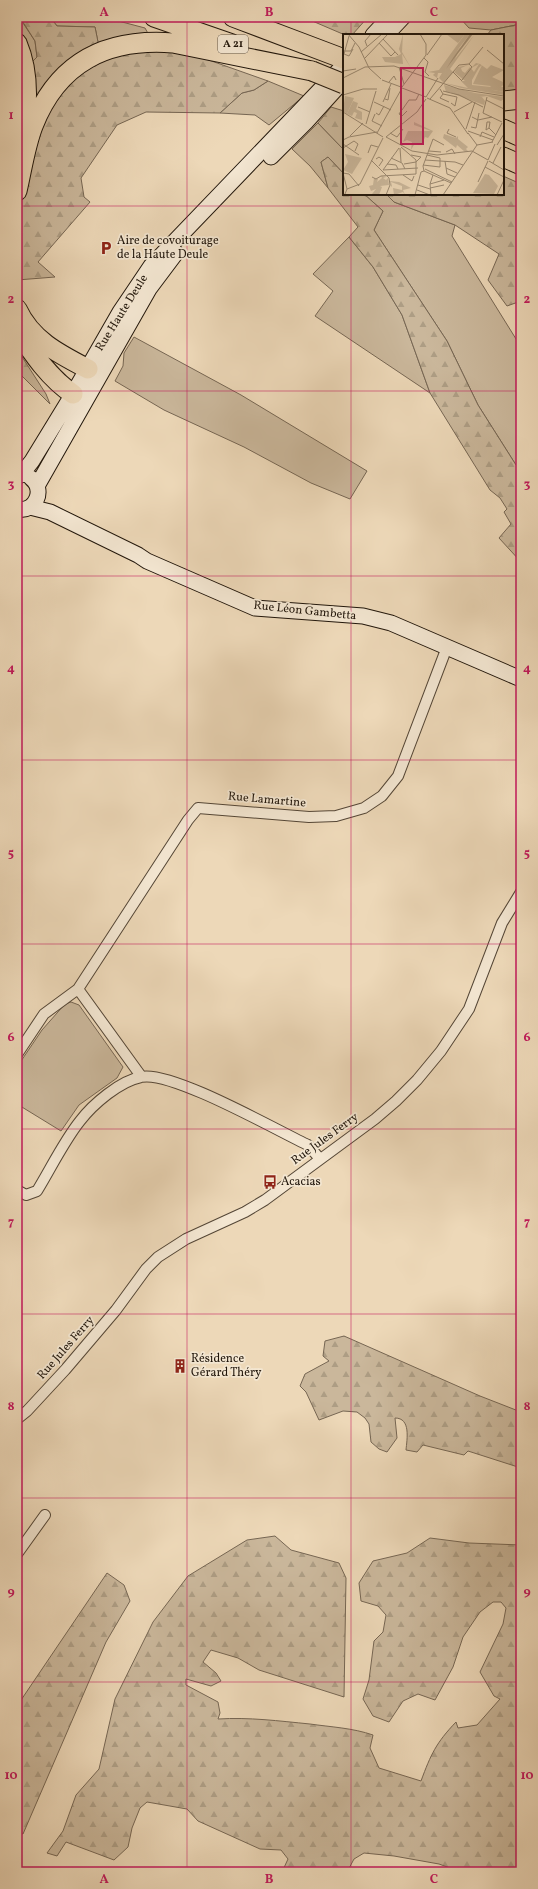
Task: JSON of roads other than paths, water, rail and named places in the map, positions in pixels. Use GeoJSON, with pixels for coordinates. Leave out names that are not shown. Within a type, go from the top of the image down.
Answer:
{"type":"FeatureCollection","features":[{"type":"Feature","properties":{"kind":"highway","name":"A 21"},"geometry":{"type":"LineString","coordinates":[[154,17],[312,71],[343,84]]}},
{"type":"Feature","properties":{"kind":"highway","name":"A 21"},"geometry":{"type":"LineString","coordinates":[[233,17],[340,60]]}},
{"type":"Feature","properties":{"kind":"highway"},"geometry":{"type":"LineString","coordinates":[[17,42],[25,72],[26,92],[23,130],[17,155]]}},
{"type":"Feature","properties":{"kind":"highway"},"geometry":{"type":"LineString","coordinates":[[17,191],[33,127],[42,107],[56,85],[73,68],[91,56],[108,48],[144,42],[173,42],[312,71]]}},
{"type":"Feature","properties":{"kind":"highway"},"geometry":{"type":"LineString","coordinates":[[504,101],[521,100]]}},
{"type":"Feature","properties":{"kind":"highway"},"geometry":{"type":"LineString","coordinates":[[504,129],[521,137]]}},
{"type":"Feature","properties":{"kind":"highway"},"geometry":{"type":"LineString","coordinates":[[504,157],[521,165]]}},
{"type":"Feature","properties":{"kind":"highway"},"geometry":{"type":"LineString","coordinates":[[17,308],[29,329],[40,341],[88,369]]}},
{"type":"Feature","properties":{"kind":"highway"},"geometry":{"type":"LineString","coordinates":[[17,330],[46,369],[66,390],[79,398]]}},
{"type":"Feature","properties":{"kind":"main road"},"geometry":{"type":"LineString","coordinates":[[373,34],[390,17]]}},
{"type":"Feature","properties":{"kind":"main road"},"geometry":{"type":"LineString","coordinates":[[387,34],[403,17]]}},
{"type":"Feature","properties":{"kind":"main road","name":"Rue Haute Deule"},"geometry":{"type":"LineString","coordinates":[[31,499],[62,443],[88,369],[120,312],[151,266],[340,60]]}},
{"type":"Feature","properties":{"kind":"main road","name":"Rue Haute Deule"},"geometry":{"type":"LineString","coordinates":[[19,475],[32,461],[79,398],[160,273],[185,242],[298,131],[343,81]]}},
{"type":"Feature","properties":{"kind":"main road"},"geometry":{"type":"LineString","coordinates":[[19,475],[30,478],[31,499]]}},
{"type":"Feature","properties":{"kind":"main road","name":"Rue Léon Gambetta"},"geometry":{"type":"LineString","coordinates":[[31,499],[50,512],[138,555],[147,561],[255,608],[363,616],[382,620],[521,679]]}},
{"type":"Feature","properties":{"kind":"street","name":"Rue Lamartine"},"geometry":{"type":"LineString","coordinates":[[78,989],[188,820],[198,808],[309,817],[336,816],[364,808],[382,796],[398,776],[446,646]]}},
{"type":"Feature","properties":{"kind":"street","name":"Rue Jules Ferry"},"geometry":{"type":"LineString","coordinates":[[17,1419],[27,1411],[65,1370],[116,1310],[146,1269],[158,1257],[186,1239],[245,1212],[320,1159],[396,1101],[441,1051],[469,1009],[502,923],[521,892]]}},
{"type":"Feature","properties":{"kind":"street"},"geometry":{"type":"LineString","coordinates":[[18,1053],[44,1014],[78,989],[141,1076]]}},
{"type":"Feature","properties":{"kind":"street"},"geometry":{"type":"LineString","coordinates":[[17,1190],[26,1195],[37,1191],[79,1122],[93,1106],[120,1086],[141,1076],[160,1078],[209,1096],[308,1145],[320,1159]]}},
{"type":"Feature","properties":{"kind":"street"},"geometry":{"type":"LineString","coordinates":[[17,1554],[45,1515]]}},
{"type":"Feature","properties":{"kind":"place","name":"Aire de covoiturage de la Haute Deule"},"geometry":{"type":"Point","coordinates":[106,248]}},
{"type":"Feature","properties":{"kind":"place","name":"Acacias"},"geometry":{"type":"Point","coordinates":[270,1182]}},
{"type":"Feature","properties":{"kind":"place","name":"Résidence Gérard Théry"},"geometry":{"type":"Point","coordinates":[180,1366]}}]}
